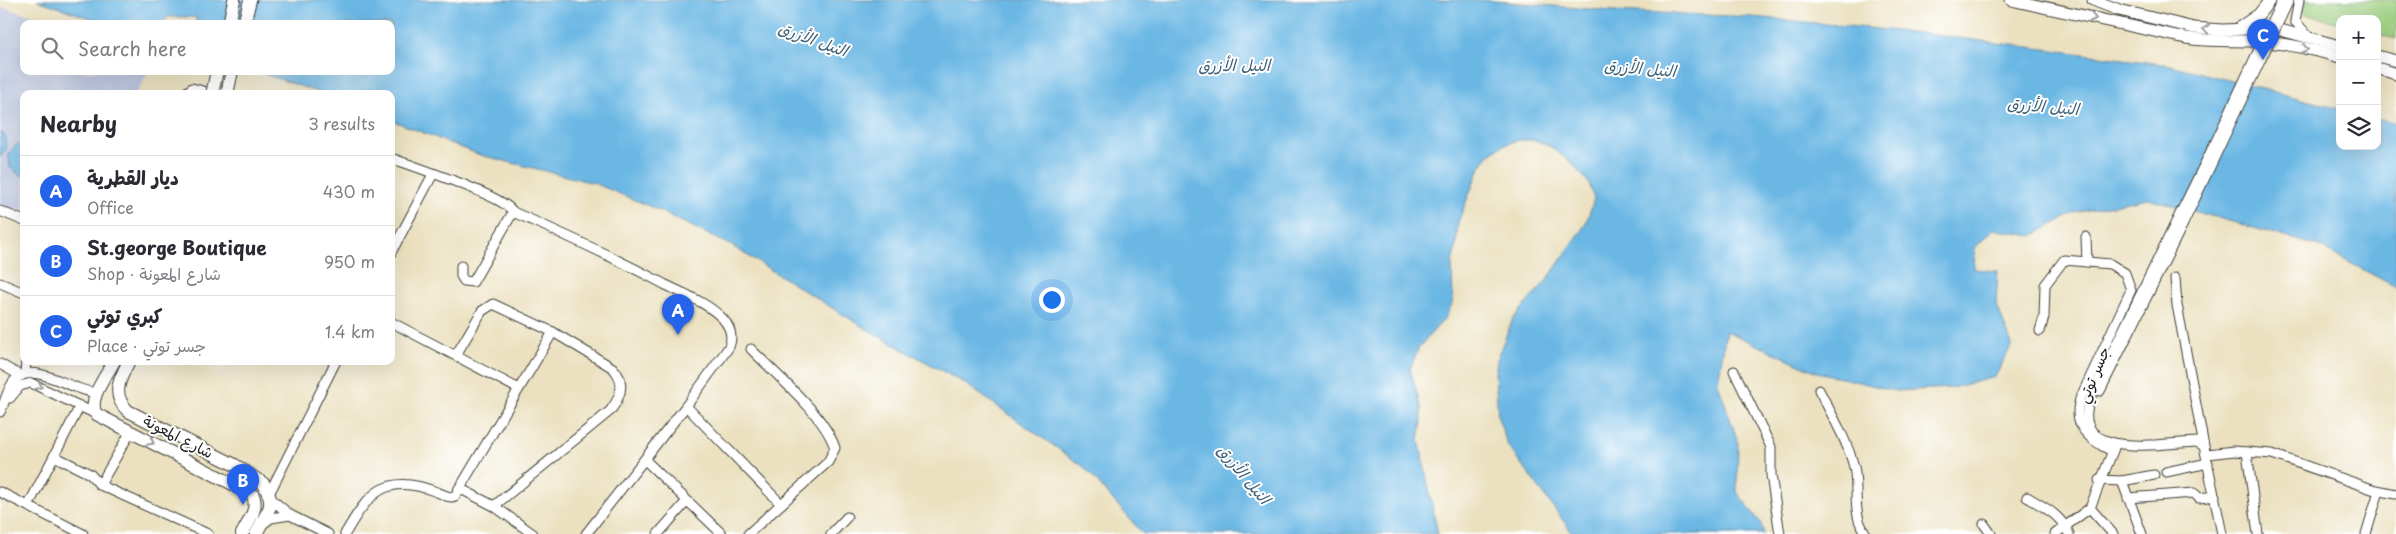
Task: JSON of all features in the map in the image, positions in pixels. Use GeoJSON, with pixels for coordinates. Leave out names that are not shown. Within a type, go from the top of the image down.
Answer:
{"type":"FeatureCollection","features":[{"type":"Feature","properties":{"kind":"highway"},"geometry":{"type":"LineString","coordinates":[[230,20],[234,0]]}},
{"type":"Feature","properties":{"kind":"highway"},"geometry":{"type":"LineString","coordinates":[[245,20],[250,0]]}},
{"type":"Feature","properties":{"kind":"highway"},"geometry":{"type":"LineString","coordinates":[[214,90],[216,75]]}},
{"type":"Feature","properties":{"kind":"highway"},"geometry":{"type":"LineString","coordinates":[[228,90],[231,75]]}},
{"type":"Feature","properties":{"kind":"highway"},"geometry":{"type":"LineString","coordinates":[[96,414],[93,404],[96,393],[112,365]]}},
{"type":"Feature","properties":{"kind":"highway"},"geometry":{"type":"LineString","coordinates":[[112,422],[122,418],[124,407],[118,398],[117,386],[126,365]]}},
{"type":"Feature","properties":{"kind":"highway","name":"شارع المعونة"},"geometry":{"type":"LineString","coordinates":[[124,407],[142,419],[258,478],[264,484],[270,496]]}},
{"type":"Feature","properties":{"kind":"highway","name":"شارع المعونة"},"geometry":{"type":"LineString","coordinates":[[96,414],[252,494],[256,501],[242,534]]}},
{"type":"Feature","properties":{"kind":"highway"},"geometry":{"type":"LineString","coordinates":[[258,531],[270,507],[270,496]]}},
{"type":"Feature","properties":{"kind":"main road"},"geometry":{"type":"LineString","coordinates":[[2011,0],[2186,38],[2215,42],[2253,41],[2298,47],[2336,56]]}},
{"type":"Feature","properties":{"kind":"main road"},"geometry":{"type":"LineString","coordinates":[[2093,0],[2119,10],[2194,28],[2236,30],[2273,28],[2336,45]]}},
{"type":"Feature","properties":{"kind":"main road"},"geometry":{"type":"LineString","coordinates":[[2236,30],[2259,14],[2270,0]]}},
{"type":"Feature","properties":{"kind":"main road"},"geometry":{"type":"LineString","coordinates":[[2381,57],[2396,61]]}},
{"type":"Feature","properties":{"kind":"main road"},"geometry":{"type":"LineString","coordinates":[[2381,69],[2396,74]]}},
{"type":"Feature","properties":{"kind":"street","name":"جسر توتي"},"geometry":{"type":"LineString","coordinates":[[2094,395],[2218,139],[2282,0]]}},
{"type":"Feature","properties":{"kind":"street","name":"جسر توتي"},"geometry":{"type":"LineString","coordinates":[[2114,446],[2098,437],[2090,427],[2086,410],[2223,142],[2289,0]]}},
{"type":"Feature","properties":{"kind":"street"},"geometry":{"type":"LineString","coordinates":[[2299,0],[2295,22],[2309,38]]}},
{"type":"Feature","properties":{"kind":"street"},"geometry":{"type":"LineString","coordinates":[[395,160],[504,203],[510,207],[512,212],[628,265],[692,298],[723,320],[730,330],[732,340],[686,406],[646,460],[586,534]]}},
{"type":"Feature","properties":{"kind":"street"},"geometry":{"type":"LineString","coordinates":[[395,245],[433,174]]}},
{"type":"Feature","properties":{"kind":"street"},"geometry":{"type":"LineString","coordinates":[[0,211],[20,219]]}},
{"type":"Feature","properties":{"kind":"street"},"geometry":{"type":"LineString","coordinates":[[461,266],[461,276],[464,281],[474,282],[512,212]]}},
{"type":"Feature","properties":{"kind":"street"},"geometry":{"type":"LineString","coordinates":[[2086,237],[2087,262]]}},
{"type":"Feature","properties":{"kind":"street"},"geometry":{"type":"LineString","coordinates":[[2040,331],[2044,317],[2044,285],[2064,260],[2110,264],[2125,273],[2131,290],[2080,399],[2078,408],[2079,423],[2084,433],[2092,441],[2114,446],[2127,445],[2204,451],[2247,452],[2287,458],[2380,491],[2396,494]]}},
{"type":"Feature","properties":{"kind":"street"},"geometry":{"type":"LineString","coordinates":[[2175,278],[2176,305],[2222,534]]}},
{"type":"Feature","properties":{"kind":"street"},"geometry":{"type":"LineString","coordinates":[[0,282],[20,291]]}},
{"type":"Feature","properties":{"kind":"street"},"geometry":{"type":"LineString","coordinates":[[456,355],[482,311],[493,304],[553,332],[613,368],[619,375],[620,393],[617,402],[610,411],[494,506]]}},
{"type":"Feature","properties":{"kind":"street"},"geometry":{"type":"LineString","coordinates":[[395,324],[519,388]]}},
{"type":"Feature","properties":{"kind":"street"},"geometry":{"type":"LineString","coordinates":[[345,534],[360,508],[380,489],[391,484],[406,484],[452,498],[553,332]]}},
{"type":"Feature","properties":{"kind":"street"},"geometry":{"type":"LineString","coordinates":[[750,349],[815,414],[825,427],[835,448],[828,462],[752,533]]}},
{"type":"Feature","properties":{"kind":"street"},"geometry":{"type":"LineString","coordinates":[[0,364],[23,374],[40,373],[75,389],[96,393]]}},
{"type":"Feature","properties":{"kind":"street"},"geometry":{"type":"LineString","coordinates":[[1,410],[13,383],[23,374],[25,365]]}},
{"type":"Feature","properties":{"kind":"street"},"geometry":{"type":"LineString","coordinates":[[328,534],[290,515],[270,496],[334,365]]}},
{"type":"Feature","properties":{"kind":"street"},"geometry":{"type":"LineString","coordinates":[[1734,371],[1771,447],[1771,475],[1780,534]]}},
{"type":"Feature","properties":{"kind":"street"},"geometry":{"type":"LineString","coordinates":[[1,410],[20,386],[31,383],[96,414]]}},
{"type":"Feature","properties":{"kind":"street"},"geometry":{"type":"LineString","coordinates":[[1819,390],[1845,440],[1854,468],[1858,523],[1866,534]]}},
{"type":"Feature","properties":{"kind":"street"},"geometry":{"type":"LineString","coordinates":[[28,506],[80,406]]}},
{"type":"Feature","properties":{"kind":"street"},"geometry":{"type":"LineString","coordinates":[[686,406],[781,504]]}},
{"type":"Feature","properties":{"kind":"street"},"geometry":{"type":"LineString","coordinates":[[100,485],[131,432]]}},
{"type":"Feature","properties":{"kind":"street"},"geometry":{"type":"LineString","coordinates":[[2055,534],[2067,530],[2090,508],[2099,480],[2114,446]]}},
{"type":"Feature","properties":{"kind":"street"},"geometry":{"type":"LineString","coordinates":[[2166,472],[2204,451]]}},
{"type":"Feature","properties":{"kind":"street"},"geometry":{"type":"LineString","coordinates":[[2247,452],[2258,534]]}},
{"type":"Feature","properties":{"kind":"street"},"geometry":{"type":"LineString","coordinates":[[54,456],[90,474],[100,485],[208,534]]}},
{"type":"Feature","properties":{"kind":"street"},"geometry":{"type":"LineString","coordinates":[[646,460],[722,534]]}},
{"type":"Feature","properties":{"kind":"street"},"geometry":{"type":"LineString","coordinates":[[2099,480],[2122,481],[2154,475]]}},
{"type":"Feature","properties":{"kind":"street"},"geometry":{"type":"LineString","coordinates":[[2122,481],[2142,534]]}},
{"type":"Feature","properties":{"kind":"street"},"geometry":{"type":"LineString","coordinates":[[459,488],[494,506],[533,534]]}},
{"type":"Feature","properties":{"kind":"street"},"geometry":{"type":"LineString","coordinates":[[2366,534],[2380,491]]}},
{"type":"Feature","properties":{"kind":"street"},"geometry":{"type":"LineString","coordinates":[[0,492],[82,534]]}},
{"type":"Feature","properties":{"kind":"street"},"geometry":{"type":"LineString","coordinates":[[2128,498],[2194,493],[2199,498],[2215,496]]}},
{"type":"Feature","properties":{"kind":"street"},"geometry":{"type":"LineString","coordinates":[[2027,497],[2055,513],[2067,530]]}},
{"type":"Feature","properties":{"kind":"street"},"geometry":{"type":"LineString","coordinates":[[658,534],[686,501]]}},
{"type":"Feature","properties":{"kind":"street"},"geometry":{"type":"LineString","coordinates":[[2090,508],[2112,534]]}},
{"type":"Feature","properties":{"kind":"street"},"geometry":{"type":"LineString","coordinates":[[258,531],[271,518],[290,515]]}},
{"type":"Feature","properties":{"kind":"street"},"geometry":{"type":"LineString","coordinates":[[831,534],[847,517]]}},
{"type":"Feature","properties":{"kind":"street"},"geometry":{"type":"LineString","coordinates":[[1984,524],[1991,534]]}},
{"type":"Feature","properties":{"kind":"shaded area"},"geometry":{"type":"Polygon","coordinates":[[[0,7],[49,20],[20,20],[20,75],[147,75],[138,90],[20,90],[20,216],[0,208],[0,7]]]}},
{"type":"Feature","properties":{"kind":"green space"},"geometry":{"type":"Polygon","coordinates":[[[2304,0],[2396,0],[2396,39],[2381,35],[2381,15],[2336,15],[2336,22],[2306,14],[2302,9],[2304,0]]]}},
{"type":"Feature","properties":{"kind":"water","name":"النيل الأزرق"},"geometry":{"type":"Polygon","coordinates":[[[37,0],[1483,0],[1613,11],[1754,17],[1919,33],[2170,65],[2336,108],[2336,150],[2381,150],[2381,120],[2396,124],[2396,287],[2318,246],[2147,198],[2074,213],[2032,236],[1993,229],[1975,248],[1974,269],[1998,271],[1996,303],[2012,345],[1995,377],[1951,388],[1896,391],[1817,372],[1726,331],[1718,383],[1738,442],[1737,492],[1760,522],[1764,534],[1573,534],[1508,446],[1498,418],[1495,373],[1498,355],[1513,319],[1547,280],[1577,237],[1586,223],[1594,199],[1589,183],[1571,162],[1551,147],[1535,140],[1519,140],[1503,145],[1490,154],[1481,165],[1458,222],[1452,263],[1453,302],[1446,317],[1419,347],[1410,369],[1421,407],[1422,422],[1419,440],[1438,534],[1143,534],[1084,467],[964,383],[868,330],[732,246],[658,210],[594,183],[480,155],[395,122],[395,90],[311,90],[268,75],[395,75],[395,20],[196,20],[196,17],[167,17],[165,20],[95,20],[37,0]]]}},
{"type":"Feature","properties":{"kind":"water"},"geometry":{"type":"Polygon","coordinates":[[[0,132],[5,136],[6,149],[0,157],[0,132]]]}},
{"type":"Feature","properties":{"kind":"water"},"geometry":{"type":"Polygon","coordinates":[[[17,144],[20,144],[20,175],[10,167],[9,154],[17,144]]]}},
{"type":"Feature","properties":{"kind":"place","name":"كبري توتي"},"geometry":{"type":"Point","coordinates":[2263,60]}},
{"type":"Feature","properties":{"kind":"place","name":"ديار القطرية"},"geometry":{"type":"Point","coordinates":[678,335]}},
{"type":"Feature","properties":{"kind":"place","name":"St.george Boutique"},"geometry":{"type":"Point","coordinates":[243,505]}}]}
